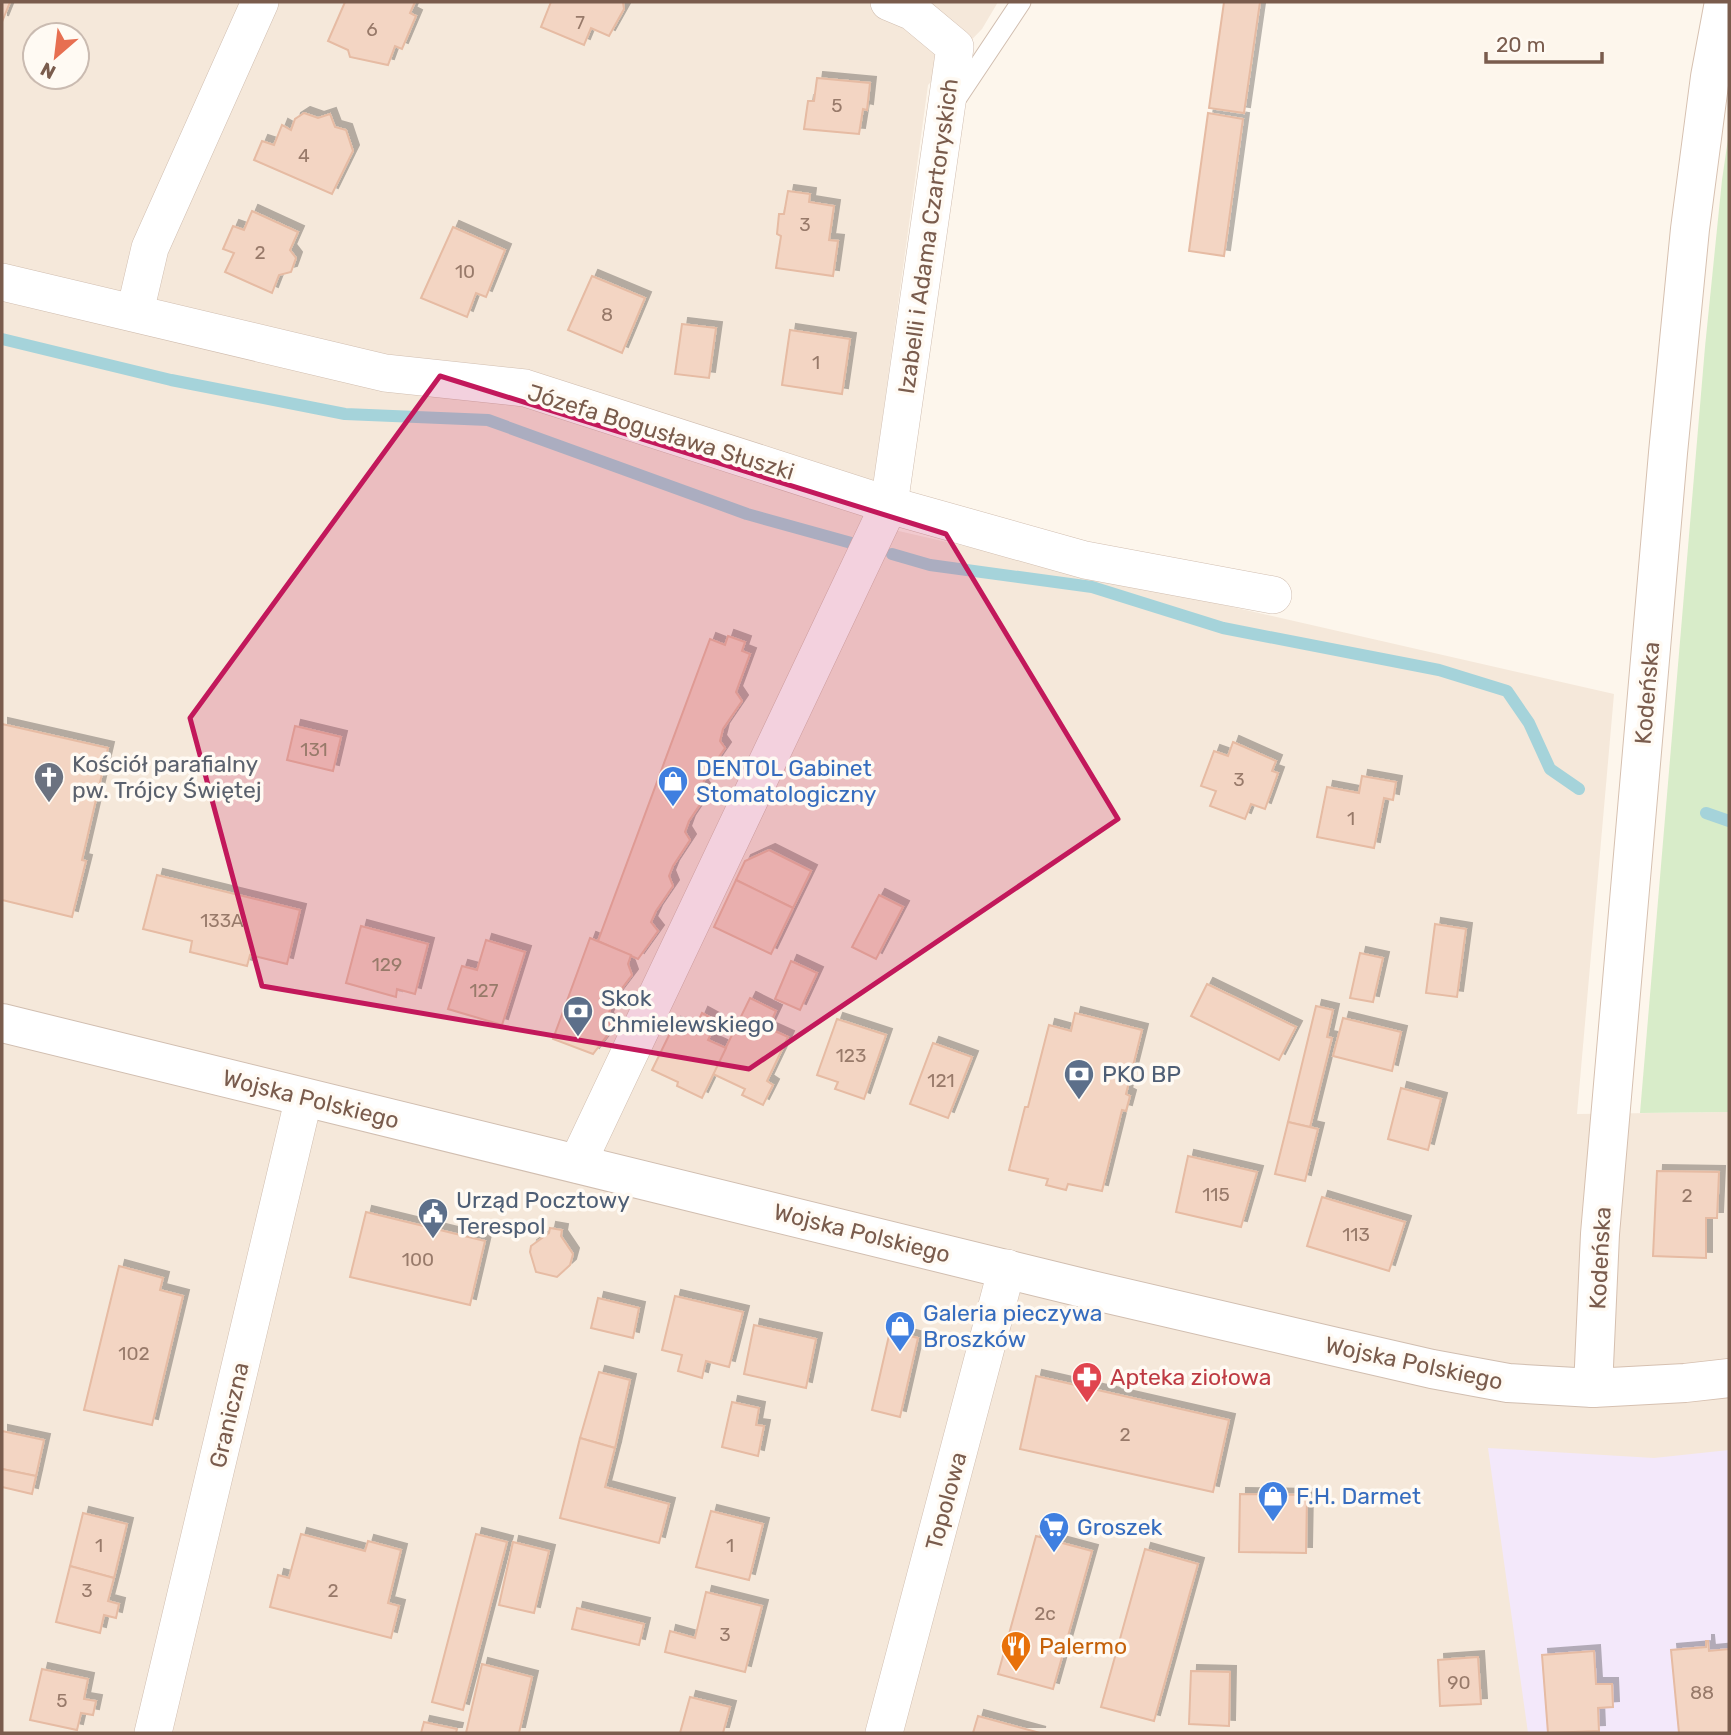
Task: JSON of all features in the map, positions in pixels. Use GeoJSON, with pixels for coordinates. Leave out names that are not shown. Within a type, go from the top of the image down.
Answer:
{"type":"FeatureCollection","features":[{"type":"Feature","properties":{"kind":"street"},"geometry":{"type":"LineString","coordinates":[[135,312],[150,248],[260,2]]}},
{"type":"Feature","properties":{"kind":"street","name":"Izabelli i Adama Czartoryskich"},"geometry":{"type":"LineString","coordinates":[[577,1164],[889,505],[955,47],[913,12],[889,2]]}},
{"type":"Feature","properties":{"kind":"street","name":"Kodeńska"},"geometry":{"type":"LineString","coordinates":[[1593,1388],[1600,1234],[1668,453],[1694,193],[1710,77],[1724,2]]}},
{"type":"Feature","properties":{"kind":"street","name":"Józefa Bogusława Słuszki"},"geometry":{"type":"LineString","coordinates":[[2,282],[385,373],[525,388],[889,505],[1086,560],[1273,596]]}},
{"type":"Feature","properties":{"kind":"street","name":"Wojska Polskiego"},"geometry":{"type":"LineString","coordinates":[[2,1023],[1087,1289],[1432,1369],[1508,1383],[1593,1388],[1729,1378]]}},
{"type":"Feature","properties":{"kind":"street","name":"Graniczna"},"geometry":{"type":"LineString","coordinates":[[153,1733],[304,1097]]}},
{"type":"Feature","properties":{"kind":"street","name":"Topolowa"},"geometry":{"type":"LineString","coordinates":[[884,1733],[1007,1268]]}},
{"type":"Feature","properties":{"kind":"lane"},"geometry":{"type":"LineString","coordinates":[[945,117],[1021,2]]}},
{"type":"Feature","properties":{"kind":"highlighted area"},"geometry":{"type":"Polygon","coordinates":[[[440,376],[946,534],[1118,819],[749,1069],[262,986],[190,718],[440,376]]]}},
{"type":"Feature","properties":{"kind":"shaded area"},"geometry":{"type":"Polygon","coordinates":[[[2,2],[998,2],[982,29],[928,85],[868,524],[1614,694],[1577,1114],[1729,1112],[1729,1733],[2,1733],[2,2]]]}},
{"type":"Feature","properties":{"kind":"shaded area"},"geometry":{"type":"Polygon","coordinates":[[[1488,1448],[1654,1458],[1729,1450],[1729,1733],[1528,1733],[1488,1448]]]}},
{"type":"Feature","properties":{"kind":"green space"},"geometry":{"type":"Polygon","coordinates":[[[1729,132],[1729,1112],[1640,1113],[1705,347],[1729,132]]]}},
{"type":"Feature","properties":{"kind":"building"},"geometry":{"type":"Polygon","coordinates":[[[2,2],[10,2],[2,22],[2,2]]]}},
{"type":"Feature","properties":{"kind":"building"},"geometry":{"type":"Polygon","coordinates":[[[345,2],[415,2],[410,13],[416,16],[402,49],[395,46],[388,65],[350,57],[348,50],[328,41],[345,2]]]}},
{"type":"Feature","properties":{"kind":"building"},"geometry":{"type":"Polygon","coordinates":[[[551,2],[623,2],[624,9],[609,36],[591,28],[584,45],[541,27],[551,2]]]}},
{"type":"Feature","properties":{"kind":"building"},"geometry":{"type":"Polygon","coordinates":[[[1224,2],[1260,2],[1244,113],[1209,108],[1224,2]]]}},
{"type":"Feature","properties":{"kind":"building"},"geometry":{"type":"Polygon","coordinates":[[[817,78],[870,83],[867,110],[863,109],[859,134],[804,129],[808,101],[814,101],[817,78]]]}},
{"type":"Feature","properties":{"kind":"building"},"geometry":{"type":"Polygon","coordinates":[[[304,113],[318,118],[330,114],[335,127],[346,130],[353,151],[332,194],[254,160],[262,141],[274,145],[282,125],[291,130],[295,119],[304,113]]]}},
{"type":"Feature","properties":{"kind":"building"},"geometry":{"type":"Polygon","coordinates":[[[1208,113],[1243,119],[1224,256],[1189,251],[1208,113]]]}},
{"type":"Feature","properties":{"kind":"building"},"geometry":{"type":"Polygon","coordinates":[[[788,191],[810,194],[809,202],[834,206],[829,240],[838,241],[833,276],[776,268],[781,236],[777,234],[779,214],[784,214],[788,191]]]}},
{"type":"Feature","properties":{"kind":"building"},"geometry":{"type":"Polygon","coordinates":[[[252,211],[298,232],[290,250],[296,258],[291,272],[279,275],[272,293],[225,272],[234,253],[223,249],[233,226],[244,230],[252,211]]]}},
{"type":"Feature","properties":{"kind":"building"},"geometry":{"type":"Polygon","coordinates":[[[453,227],[505,250],[486,297],[476,293],[467,317],[421,298],[453,227]]]}},
{"type":"Feature","properties":{"kind":"building"},"geometry":{"type":"Polygon","coordinates":[[[592,276],[645,298],[622,353],[568,330],[592,276]]]}},
{"type":"Feature","properties":{"kind":"building"},"geometry":{"type":"Polygon","coordinates":[[[682,324],[716,328],[709,378],[675,374],[682,324]]]}},
{"type":"Feature","properties":{"kind":"building"},"geometry":{"type":"Polygon","coordinates":[[[790,330],[850,339],[842,394],[782,385],[790,330]]]}},
{"type":"Feature","properties":{"kind":"building","name":"DENTOL Gabinet Stomatologiczny"},"geometry":{"type":"Polygon","coordinates":[[[728,636],[745,642],[742,651],[750,654],[736,692],[742,701],[723,729],[720,741],[725,748],[706,776],[702,786],[707,794],[685,832],[690,840],[669,876],[673,886],[651,922],[658,931],[638,959],[598,941],[710,639],[725,645],[728,636]]]}},
{"type":"Feature","properties":{"kind":"building","name":"Kościół parafialny pw. Trójcy Świętej"},"geometry":{"type":"Polygon","coordinates":[[[2,724],[108,748],[72,917],[2,900],[2,724]]]}},
{"type":"Feature","properties":{"kind":"building"},"geometry":{"type":"Polygon","coordinates":[[[295,726],[341,737],[333,771],[287,760],[295,726]]]}},
{"type":"Feature","properties":{"kind":"building"},"geometry":{"type":"Polygon","coordinates":[[[1233,742],[1276,761],[1272,771],[1278,773],[1265,809],[1251,804],[1245,819],[1210,806],[1216,791],[1201,786],[1214,751],[1228,756],[1233,742]]]}},
{"type":"Feature","properties":{"kind":"building"},"geometry":{"type":"Polygon","coordinates":[[[1362,776],[1396,782],[1393,800],[1384,798],[1374,848],[1317,837],[1327,787],[1359,793],[1362,776]]]}},
{"type":"Feature","properties":{"kind":"building"},"geometry":{"type":"Polygon","coordinates":[[[769,850],[811,871],[793,908],[736,880],[745,861],[769,850]]]}},
{"type":"Feature","properties":{"kind":"building"},"geometry":{"type":"Polygon","coordinates":[[[157,875],[300,910],[287,964],[250,955],[247,966],[190,952],[192,941],[143,929],[157,875]]]}},
{"type":"Feature","properties":{"kind":"building"},"geometry":{"type":"Polygon","coordinates":[[[736,880],[793,908],[771,954],[714,927],[736,880]]]}},
{"type":"Feature","properties":{"kind":"building"},"geometry":{"type":"Polygon","coordinates":[[[879,895],[903,907],[876,959],[852,947],[879,895]]]}},
{"type":"Feature","properties":{"kind":"building"},"geometry":{"type":"Polygon","coordinates":[[[1435,924],[1466,929],[1457,997],[1426,993],[1435,924]]]}},
{"type":"Feature","properties":{"kind":"building"},"geometry":{"type":"Polygon","coordinates":[[[361,926],[428,944],[415,994],[397,989],[396,997],[346,983],[361,926]]]}},
{"type":"Feature","properties":{"kind":"building"},"geometry":{"type":"Polygon","coordinates":[[[590,938],[631,955],[628,964],[632,975],[614,999],[607,1018],[612,1029],[593,1054],[553,1039],[590,938]]]}},
{"type":"Feature","properties":{"kind":"building"},"geometry":{"type":"Polygon","coordinates":[[[486,940],[525,952],[502,1025],[448,1009],[462,966],[477,970],[486,940]]]}},
{"type":"Feature","properties":{"kind":"building"},"geometry":{"type":"Polygon","coordinates":[[[1360,953],[1383,958],[1373,1002],[1350,998],[1360,953]]]}},
{"type":"Feature","properties":{"kind":"building"},"geometry":{"type":"Polygon","coordinates":[[[791,961],[817,973],[800,1010],[775,999],[791,961]]]}},
{"type":"Feature","properties":{"kind":"building"},"geometry":{"type":"Polygon","coordinates":[[[1207,984],[1296,1027],[1279,1060],[1191,1016],[1207,984]]]}},
{"type":"Feature","properties":{"kind":"building"},"geometry":{"type":"Polygon","coordinates":[[[750,998],[776,1011],[768,1028],[788,1037],[767,1081],[773,1085],[763,1105],[742,1095],[745,1089],[713,1074],[750,998]]]}},
{"type":"Feature","properties":{"kind":"building"},"geometry":{"type":"Polygon","coordinates":[[[1316,1006],[1333,1010],[1327,1037],[1332,1038],[1310,1127],[1288,1122],[1316,1006]]]}},
{"type":"Feature","properties":{"kind":"building"},"geometry":{"type":"Polygon","coordinates":[[[702,1013],[717,1021],[708,1040],[726,1048],[702,1098],[677,1086],[678,1082],[652,1070],[675,1023],[693,1033],[702,1013]]]}},
{"type":"Feature","properties":{"kind":"building","name":"PKO BP"},"geometry":{"type":"Polygon","coordinates":[[[1075,1013],[1142,1030],[1126,1094],[1130,1096],[1126,1111],[1122,1110],[1102,1191],[1068,1184],[1066,1190],[1046,1185],[1048,1179],[1009,1170],[1049,1025],[1071,1031],[1075,1013]]]}},
{"type":"Feature","properties":{"kind":"building"},"geometry":{"type":"Polygon","coordinates":[[[1343,1018],[1401,1032],[1392,1071],[1333,1056],[1343,1018]]]}},
{"type":"Feature","properties":{"kind":"building"},"geometry":{"type":"Polygon","coordinates":[[[837,1019],[886,1035],[864,1099],[835,1089],[838,1082],[817,1075],[837,1019]]]}},
{"type":"Feature","properties":{"kind":"building"},"geometry":{"type":"Polygon","coordinates":[[[933,1043],[972,1057],[948,1118],[910,1104],[933,1043]]]}},
{"type":"Feature","properties":{"kind":"building"},"geometry":{"type":"Polygon","coordinates":[[[1401,1088],[1441,1099],[1428,1150],[1388,1139],[1401,1088]]]}},
{"type":"Feature","properties":{"kind":"building"},"geometry":{"type":"Polygon","coordinates":[[[1288,1122],[1318,1129],[1305,1181],[1275,1174],[1288,1122]]]}},
{"type":"Feature","properties":{"kind":"building"},"geometry":{"type":"Polygon","coordinates":[[[1188,1156],[1257,1172],[1241,1227],[1176,1212],[1188,1156]]]}},
{"type":"Feature","properties":{"kind":"building"},"geometry":{"type":"Polygon","coordinates":[[[1657,1171],[1719,1172],[1717,1218],[1706,1218],[1706,1258],[1653,1256],[1657,1171]]]}},
{"type":"Feature","properties":{"kind":"building"},"geometry":{"type":"Polygon","coordinates":[[[1322,1197],[1405,1222],[1389,1271],[1307,1246],[1322,1197]]]}},
{"type":"Feature","properties":{"kind":"building"},"geometry":{"type":"Polygon","coordinates":[[[366,1212],[485,1241],[470,1305],[350,1277],[366,1212]]]}},
{"type":"Feature","properties":{"kind":"building"},"geometry":{"type":"Polygon","coordinates":[[[550,1228],[562,1230],[561,1236],[573,1254],[570,1265],[557,1277],[536,1272],[530,1252],[531,1246],[549,1233],[550,1228]]]}},
{"type":"Feature","properties":{"kind":"building"},"geometry":{"type":"Polygon","coordinates":[[[119,1266],[163,1278],[160,1290],[183,1296],[152,1425],[84,1410],[119,1266]]]}},
{"type":"Feature","properties":{"kind":"building"},"geometry":{"type":"Polygon","coordinates":[[[675,1296],[743,1312],[729,1367],[706,1361],[702,1378],[678,1371],[682,1355],[662,1350],[675,1296]]]}},
{"type":"Feature","properties":{"kind":"building"},"geometry":{"type":"Polygon","coordinates":[[[598,1298],[639,1308],[633,1338],[591,1328],[598,1298]]]}},
{"type":"Feature","properties":{"kind":"building"},"geometry":{"type":"Polygon","coordinates":[[[754,1325],[816,1339],[806,1388],[744,1374],[754,1325]]]}},
{"type":"Feature","properties":{"kind":"building"},"geometry":{"type":"Polygon","coordinates":[[[890,1331],[918,1338],[900,1417],[872,1410],[890,1331]]]}},
{"type":"Feature","properties":{"kind":"building"},"geometry":{"type":"Polygon","coordinates":[[[599,1372],[630,1380],[615,1448],[580,1438],[599,1372]]]}},
{"type":"Feature","properties":{"kind":"building"},"geometry":{"type":"Polygon","coordinates":[[[1036,1376],[1229,1420],[1213,1492],[1020,1449],[1036,1376]]]}},
{"type":"Feature","properties":{"kind":"building"},"geometry":{"type":"Polygon","coordinates":[[[732,1402],[759,1408],[756,1425],[764,1426],[758,1456],[722,1447],[732,1402]]]}},
{"type":"Feature","properties":{"kind":"building"},"geometry":{"type":"Polygon","coordinates":[[[2,1431],[44,1440],[36,1476],[2,1469],[2,1431]]]}},
{"type":"Feature","properties":{"kind":"building"},"geometry":{"type":"Polygon","coordinates":[[[580,1438],[615,1448],[605,1487],[669,1504],[659,1543],[560,1518],[580,1438]]]}},
{"type":"Feature","properties":{"kind":"building"},"geometry":{"type":"Polygon","coordinates":[[[2,1469],[36,1476],[32,1494],[2,1487],[2,1469]]]}},
{"type":"Feature","properties":{"kind":"building","name":"F.H. Darmet"},"geometry":{"type":"Polygon","coordinates":[[[1240,1494],[1307,1495],[1306,1553],[1239,1552],[1240,1494]]]}},
{"type":"Feature","properties":{"kind":"building"},"geometry":{"type":"Polygon","coordinates":[[[711,1511],[763,1524],[749,1580],[696,1567],[711,1511]]]}},
{"type":"Feature","properties":{"kind":"building"},"geometry":{"type":"Polygon","coordinates":[[[83,1513],[127,1524],[114,1578],[70,1566],[83,1513]]]}},
{"type":"Feature","properties":{"kind":"building"},"geometry":{"type":"Polygon","coordinates":[[[301,1534],[365,1551],[368,1541],[401,1550],[388,1603],[399,1606],[391,1638],[270,1607],[278,1575],[289,1578],[301,1534]]]}},
{"type":"Feature","properties":{"kind":"building"},"geometry":{"type":"Polygon","coordinates":[[[476,1534],[507,1542],[463,1710],[432,1702],[476,1534]]]}},
{"type":"Feature","properties":{"kind":"building"},"geometry":{"type":"Polygon","coordinates":[[[1036,1536],[1092,1551],[1053,1689],[998,1674],[1036,1536]]]}},
{"type":"Feature","properties":{"kind":"building"},"geometry":{"type":"Polygon","coordinates":[[[513,1542],[549,1551],[534,1613],[499,1605],[513,1542]]]}},
{"type":"Feature","properties":{"kind":"building"},"geometry":{"type":"Polygon","coordinates":[[[1145,1549],[1198,1564],[1154,1721],[1101,1707],[1145,1549]]]}},
{"type":"Feature","properties":{"kind":"building"},"geometry":{"type":"Polygon","coordinates":[[[70,1566],[114,1578],[108,1601],[119,1604],[116,1618],[104,1615],[100,1633],[56,1622],[70,1566]]]}},
{"type":"Feature","properties":{"kind":"building"},"geometry":{"type":"Polygon","coordinates":[[[706,1592],[762,1606],[745,1672],[665,1652],[670,1631],[695,1638],[706,1592]]]}},
{"type":"Feature","properties":{"kind":"building"},"geometry":{"type":"Polygon","coordinates":[[[577,1608],[644,1624],[639,1645],[572,1629],[577,1608]]]}},
{"type":"Feature","properties":{"kind":"building"},"geometry":{"type":"Polygon","coordinates":[[[1706,1641],[1709,1651],[1729,1649],[1729,1733],[1679,1733],[1671,1650],[1706,1647],[1706,1641]]]}},
{"type":"Feature","properties":{"kind":"building"},"geometry":{"type":"Polygon","coordinates":[[[1594,1651],[1596,1684],[1612,1684],[1613,1707],[1598,1708],[1599,1731],[1548,1733],[1542,1655],[1594,1651]]]}},
{"type":"Feature","properties":{"kind":"building"},"geometry":{"type":"Polygon","coordinates":[[[1478,1657],[1481,1704],[1440,1706],[1438,1660],[1478,1657]]]}},
{"type":"Feature","properties":{"kind":"building"},"geometry":{"type":"Polygon","coordinates":[[[482,1664],[532,1677],[519,1733],[466,1733],[482,1664]]]}},
{"type":"Feature","properties":{"kind":"building"},"geometry":{"type":"Polygon","coordinates":[[[42,1669],[88,1679],[84,1699],[96,1701],[93,1715],[81,1713],[77,1730],[30,1720],[42,1669]]]}},
{"type":"Feature","properties":{"kind":"building"},"geometry":{"type":"Polygon","coordinates":[[[1191,1671],[1230,1672],[1229,1726],[1189,1724],[1191,1671]]]}},
{"type":"Feature","properties":{"kind":"building"},"geometry":{"type":"Polygon","coordinates":[[[690,1697],[730,1707],[723,1733],[680,1733],[690,1697]]]}},
{"type":"Feature","properties":{"kind":"building"},"geometry":{"type":"Polygon","coordinates":[[[978,1716],[1040,1733],[973,1733],[978,1716]]]}},
{"type":"Feature","properties":{"kind":"building"},"geometry":{"type":"Polygon","coordinates":[[[424,1722],[457,1729],[456,1733],[421,1733],[424,1722]]]}},
{"type":"Feature","properties":{"kind":"waterway"},"geometry":{"type":"LineString","coordinates":[[2,339],[171,380],[345,414],[488,420],[747,514],[855,544]]}},
{"type":"Feature","properties":{"kind":"waterway"},"geometry":{"type":"LineString","coordinates":[[892,554],[930,565],[1092,587],[1223,628],[1439,670],[1507,691],[1529,723],[1550,769],[1579,789]]}},
{"type":"Feature","properties":{"kind":"waterway"},"geometry":{"type":"LineString","coordinates":[[1706,813],[1729,821]]}},
{"type":"Feature","properties":{"kind":"place","name":"Kościół parafialny pw. Trójcy Świętej"},"geometry":{"type":"Point","coordinates":[49,804]}},
{"type":"Feature","properties":{"kind":"place","name":"DENTOL Gabinet Stomatologiczny"},"geometry":{"type":"Point","coordinates":[673,808]}},
{"type":"Feature","properties":{"kind":"place","name":"Skok Chmielewskiego"},"geometry":{"type":"Point","coordinates":[578,1038]}},
{"type":"Feature","properties":{"kind":"place","name":"PKO BP"},"geometry":{"type":"Point","coordinates":[1079,1101]}},
{"type":"Feature","properties":{"kind":"place","name":"Urząd Pocztowy Terespol"},"geometry":{"type":"Point","coordinates":[433,1240]}},
{"type":"Feature","properties":{"kind":"place","name":"Galeria pieczywa Broszków"},"geometry":{"type":"Point","coordinates":[900,1353]}},
{"type":"Feature","properties":{"kind":"place","name":"Apteka ziołowa"},"geometry":{"type":"Point","coordinates":[1087,1404]}},
{"type":"Feature","properties":{"kind":"place","name":"F.H. Darmet"},"geometry":{"type":"Point","coordinates":[1273,1523]}},
{"type":"Feature","properties":{"kind":"place","name":"Groszek"},"geometry":{"type":"Point","coordinates":[1054,1554]}},
{"type":"Feature","properties":{"kind":"place","name":"Palermo"},"geometry":{"type":"Point","coordinates":[1016,1673]}}]}
